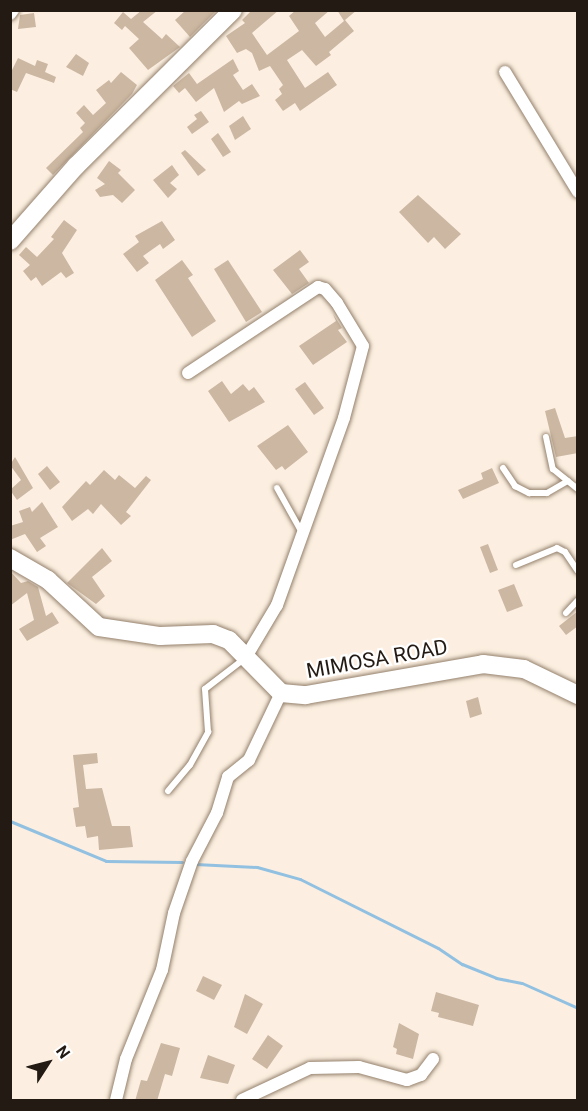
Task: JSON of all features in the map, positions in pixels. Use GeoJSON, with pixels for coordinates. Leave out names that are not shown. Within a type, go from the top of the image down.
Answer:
{"type":"FeatureCollection","features":[{"type":"Feature","properties":{"kind":"street"},"geometry":{"type":"LineString","coordinates":[[11,239],[76,166],[233,10]]}},
{"type":"Feature","properties":{"kind":"street"},"geometry":{"type":"LineString","coordinates":[[505,72],[578,192]]}},
{"type":"Feature","properties":{"kind":"street"},"geometry":{"type":"LineString","coordinates":[[188,373],[318,287],[325,289],[338,303],[363,350],[344,418],[300,531],[269,623],[246,657]]}},
{"type":"Feature","properties":{"kind":"street","name":"MIMOSA ROAD"},"geometry":{"type":"LineString","coordinates":[[10,558],[48,580],[84,617],[99,627],[150,635],[213,634],[230,640],[281,693],[306,695],[483,664],[524,669],[578,695]]}},
{"type":"Feature","properties":{"kind":"street"},"geometry":{"type":"LineString","coordinates":[[116,1101],[126,1059],[162,970],[174,913],[192,861],[217,813],[228,777],[249,760],[281,693]]}},
{"type":"Feature","properties":{"kind":"street"},"geometry":{"type":"LineString","coordinates":[[242,1101],[310,1068],[359,1067],[408,1080],[421,1075],[433,1059]]}},
{"type":"Feature","properties":{"kind":"lane"},"geometry":{"type":"LineString","coordinates":[[546,437],[553,469],[578,489]]}},
{"type":"Feature","properties":{"kind":"lane"},"geometry":{"type":"LineString","coordinates":[[503,468],[515,486],[529,493],[547,493],[568,481]]}},
{"type":"Feature","properties":{"kind":"lane"},"geometry":{"type":"LineString","coordinates":[[277,488],[300,531]]}},
{"type":"Feature","properties":{"kind":"lane"},"geometry":{"type":"LineString","coordinates":[[516,565],[556,548],[566,552],[578,571]]}},
{"type":"Feature","properties":{"kind":"lane"},"geometry":{"type":"LineString","coordinates":[[566,613],[578,600]]}},
{"type":"Feature","properties":{"kind":"lane"},"geometry":{"type":"LineString","coordinates":[[168,791],[190,765],[207,732],[205,689],[246,657]]}},
{"type":"Feature","properties":{"kind":"building"},"geometry":{"type":"Polygon","coordinates":[[[142,10],[158,10],[143,22],[162,39],[166,34],[180,47],[148,70],[129,48],[139,39],[125,26],[122,30],[114,23],[123,12],[131,19],[142,10]]]}},
{"type":"Feature","properties":{"kind":"building"},"geometry":{"type":"Polygon","coordinates":[[[186,10],[217,10],[190,37],[175,20],[186,10]]]}},
{"type":"Feature","properties":{"kind":"building"},"geometry":{"type":"Polygon","coordinates":[[[252,10],[279,10],[252,33],[267,55],[299,31],[289,16],[296,10],[330,10],[315,23],[325,37],[344,21],[337,10],[357,10],[345,20],[354,31],[329,52],[331,55],[316,66],[302,50],[287,60],[305,88],[328,72],[337,85],[300,111],[295,103],[283,111],[275,100],[282,94],[279,89],[283,85],[270,66],[259,71],[252,53],[246,49],[237,53],[226,36],[245,23],[242,20],[252,10]]]}},
{"type":"Feature","properties":{"kind":"building"},"geometry":{"type":"Polygon","coordinates":[[[34,13],[36,27],[18,29],[20,15],[34,13]]]}},
{"type":"Feature","properties":{"kind":"building"},"geometry":{"type":"Polygon","coordinates":[[[76,54],[89,63],[83,76],[66,67],[76,54]]]}},
{"type":"Feature","properties":{"kind":"building"},"geometry":{"type":"Polygon","coordinates":[[[18,58],[35,66],[37,60],[48,64],[45,72],[56,77],[54,83],[26,73],[17,92],[10,89],[10,74],[18,58]]]}},
{"type":"Feature","properties":{"kind":"building"},"geometry":{"type":"Polygon","coordinates":[[[233,59],[239,71],[233,75],[243,90],[252,84],[260,96],[242,104],[239,101],[224,112],[214,88],[196,102],[185,88],[179,93],[173,86],[189,73],[197,84],[233,59]]]}},
{"type":"Feature","properties":{"kind":"building"},"geometry":{"type":"Polygon","coordinates":[[[121,72],[137,85],[132,94],[53,175],[46,168],[83,132],[80,128],[85,123],[76,113],[84,105],[93,115],[106,103],[96,90],[109,80],[111,83],[121,72]]]}},
{"type":"Feature","properties":{"kind":"building"},"geometry":{"type":"Polygon","coordinates":[[[201,111],[209,122],[192,134],[187,127],[197,119],[194,115],[201,111]]]}},
{"type":"Feature","properties":{"kind":"building"},"geometry":{"type":"Polygon","coordinates":[[[243,116],[251,129],[235,140],[229,126],[243,116]]]}},
{"type":"Feature","properties":{"kind":"building"},"geometry":{"type":"Polygon","coordinates":[[[218,133],[231,152],[223,157],[211,139],[218,133]]]}},
{"type":"Feature","properties":{"kind":"building"},"geometry":{"type":"Polygon","coordinates":[[[185,150],[206,170],[198,176],[181,153],[185,150]]]}},
{"type":"Feature","properties":{"kind":"building"},"geometry":{"type":"Polygon","coordinates":[[[109,161],[121,170],[118,173],[135,190],[122,203],[113,195],[100,197],[95,190],[105,184],[97,178],[109,161]]]}},
{"type":"Feature","properties":{"kind":"building"},"geometry":{"type":"Polygon","coordinates":[[[172,165],[179,175],[170,183],[177,189],[168,198],[153,180],[172,165]]]}},
{"type":"Feature","properties":{"kind":"building"},"geometry":{"type":"Polygon","coordinates":[[[418,195],[461,234],[445,249],[434,237],[428,243],[399,212],[418,195]]]}},
{"type":"Feature","properties":{"kind":"building"},"geometry":{"type":"Polygon","coordinates":[[[64,220],[77,230],[62,253],[74,273],[66,278],[61,272],[42,286],[36,277],[31,281],[23,271],[30,265],[19,255],[26,247],[37,257],[54,239],[51,237],[64,220]]]}},
{"type":"Feature","properties":{"kind":"building"},"geometry":{"type":"Polygon","coordinates":[[[162,221],[175,240],[163,249],[160,244],[143,256],[149,263],[137,272],[123,254],[139,242],[135,236],[162,221]]]}},
{"type":"Feature","properties":{"kind":"building"},"geometry":{"type":"Polygon","coordinates":[[[300,250],[309,262],[299,269],[309,283],[292,294],[273,270],[300,250]]]}},
{"type":"Feature","properties":{"kind":"building"},"geometry":{"type":"Polygon","coordinates":[[[182,260],[193,275],[188,278],[216,321],[192,337],[155,280],[182,260]]]}},
{"type":"Feature","properties":{"kind":"building"},"geometry":{"type":"Polygon","coordinates":[[[228,260],[262,312],[246,322],[214,269],[228,260]]]}},
{"type":"Feature","properties":{"kind":"building"},"geometry":{"type":"Polygon","coordinates":[[[333,314],[342,328],[338,330],[347,342],[313,365],[299,346],[336,321],[333,314]]]}},
{"type":"Feature","properties":{"kind":"building"},"geometry":{"type":"Polygon","coordinates":[[[222,381],[231,394],[243,384],[249,391],[254,387],[265,402],[229,422],[208,391],[222,381]]]}},
{"type":"Feature","properties":{"kind":"building"},"geometry":{"type":"Polygon","coordinates":[[[305,382],[324,408],[314,415],[295,389],[305,382]]]}},
{"type":"Feature","properties":{"kind":"building"},"geometry":{"type":"Polygon","coordinates":[[[555,408],[565,438],[578,436],[578,453],[556,457],[545,411],[555,408]]]}},
{"type":"Feature","properties":{"kind":"building"},"geometry":{"type":"Polygon","coordinates":[[[288,425],[308,452],[285,470],[282,466],[276,470],[257,446],[288,425]]]}},
{"type":"Feature","properties":{"kind":"building"},"geometry":{"type":"Polygon","coordinates":[[[15,457],[33,488],[17,500],[10,490],[21,480],[10,465],[15,457]]]}},
{"type":"Feature","properties":{"kind":"building"},"geometry":{"type":"Polygon","coordinates":[[[47,466],[60,482],[50,490],[38,474],[47,466]]]}},
{"type":"Feature","properties":{"kind":"building"},"geometry":{"type":"Polygon","coordinates":[[[492,468],[499,483],[463,499],[458,490],[483,479],[481,473],[492,468]]]}},
{"type":"Feature","properties":{"kind":"building"},"geometry":{"type":"Polygon","coordinates":[[[104,470],[115,480],[119,475],[135,488],[146,476],[151,480],[126,512],[131,516],[121,525],[101,504],[93,514],[88,509],[72,521],[62,507],[86,481],[90,485],[104,470]]]}},
{"type":"Feature","properties":{"kind":"building"},"geometry":{"type":"Polygon","coordinates":[[[42,502],[58,527],[40,538],[46,546],[37,552],[25,534],[10,540],[10,526],[23,522],[19,511],[30,507],[32,512],[42,502]]]}},
{"type":"Feature","properties":{"kind":"building"},"geometry":{"type":"Polygon","coordinates":[[[488,544],[498,570],[490,573],[480,547],[488,544]]]}},
{"type":"Feature","properties":{"kind":"building"},"geometry":{"type":"Polygon","coordinates":[[[102,548],[112,561],[92,577],[105,596],[96,604],[67,583],[102,548]]]}},
{"type":"Feature","properties":{"kind":"building"},"geometry":{"type":"Polygon","coordinates":[[[10,571],[21,583],[28,581],[38,587],[46,616],[52,612],[59,623],[27,641],[19,629],[34,620],[27,593],[10,606],[10,571]]]}},
{"type":"Feature","properties":{"kind":"building"},"geometry":{"type":"Polygon","coordinates":[[[514,584],[523,606],[507,612],[498,590],[514,584]]]}},
{"type":"Feature","properties":{"kind":"building"},"geometry":{"type":"Polygon","coordinates":[[[578,611],[578,626],[566,635],[559,626],[578,611]]]}},
{"type":"Feature","properties":{"kind":"building"},"geometry":{"type":"Polygon","coordinates":[[[478,697],[482,714],[470,718],[466,701],[478,697]]]}},
{"type":"Feature","properties":{"kind":"building"},"geometry":{"type":"Polygon","coordinates":[[[97,753],[98,763],[83,765],[86,789],[102,788],[112,826],[130,826],[133,847],[99,850],[98,836],[87,838],[85,826],[76,827],[73,808],[79,807],[73,755],[97,753]]]}},
{"type":"Feature","properties":{"kind":"building"},"geometry":{"type":"Polygon","coordinates":[[[203,976],[222,985],[214,1000],[196,991],[203,976]]]}},
{"type":"Feature","properties":{"kind":"building"},"geometry":{"type":"Polygon","coordinates":[[[436,992],[479,1005],[473,1026],[438,1017],[439,1013],[431,1011],[436,992]]]}},
{"type":"Feature","properties":{"kind":"building"},"geometry":{"type":"Polygon","coordinates":[[[245,994],[263,1004],[247,1034],[234,1027],[245,994]]]}},
{"type":"Feature","properties":{"kind":"building"},"geometry":{"type":"Polygon","coordinates":[[[399,1023],[419,1034],[413,1059],[396,1054],[397,1049],[393,1047],[399,1023]]]}},
{"type":"Feature","properties":{"kind":"building"},"geometry":{"type":"Polygon","coordinates":[[[268,1035],[283,1046],[267,1069],[252,1059],[268,1035]]]}},
{"type":"Feature","properties":{"kind":"building"},"geometry":{"type":"Polygon","coordinates":[[[161,1043],[180,1048],[172,1076],[165,1074],[157,1101],[135,1101],[141,1080],[147,1081],[161,1043]]]}},
{"type":"Feature","properties":{"kind":"building"},"geometry":{"type":"Polygon","coordinates":[[[208,1055],[235,1065],[228,1084],[200,1078],[208,1055]]]}},
{"type":"Feature","properties":{"kind":"waterway"},"geometry":{"type":"LineString","coordinates":[[10,821],[106,861],[182,862]]}},
{"type":"Feature","properties":{"kind":"waterway"},"geometry":{"type":"LineString","coordinates":[[195,864],[257,867],[300,879],[438,948],[462,964],[496,978],[522,983],[578,1008]]}}]}
